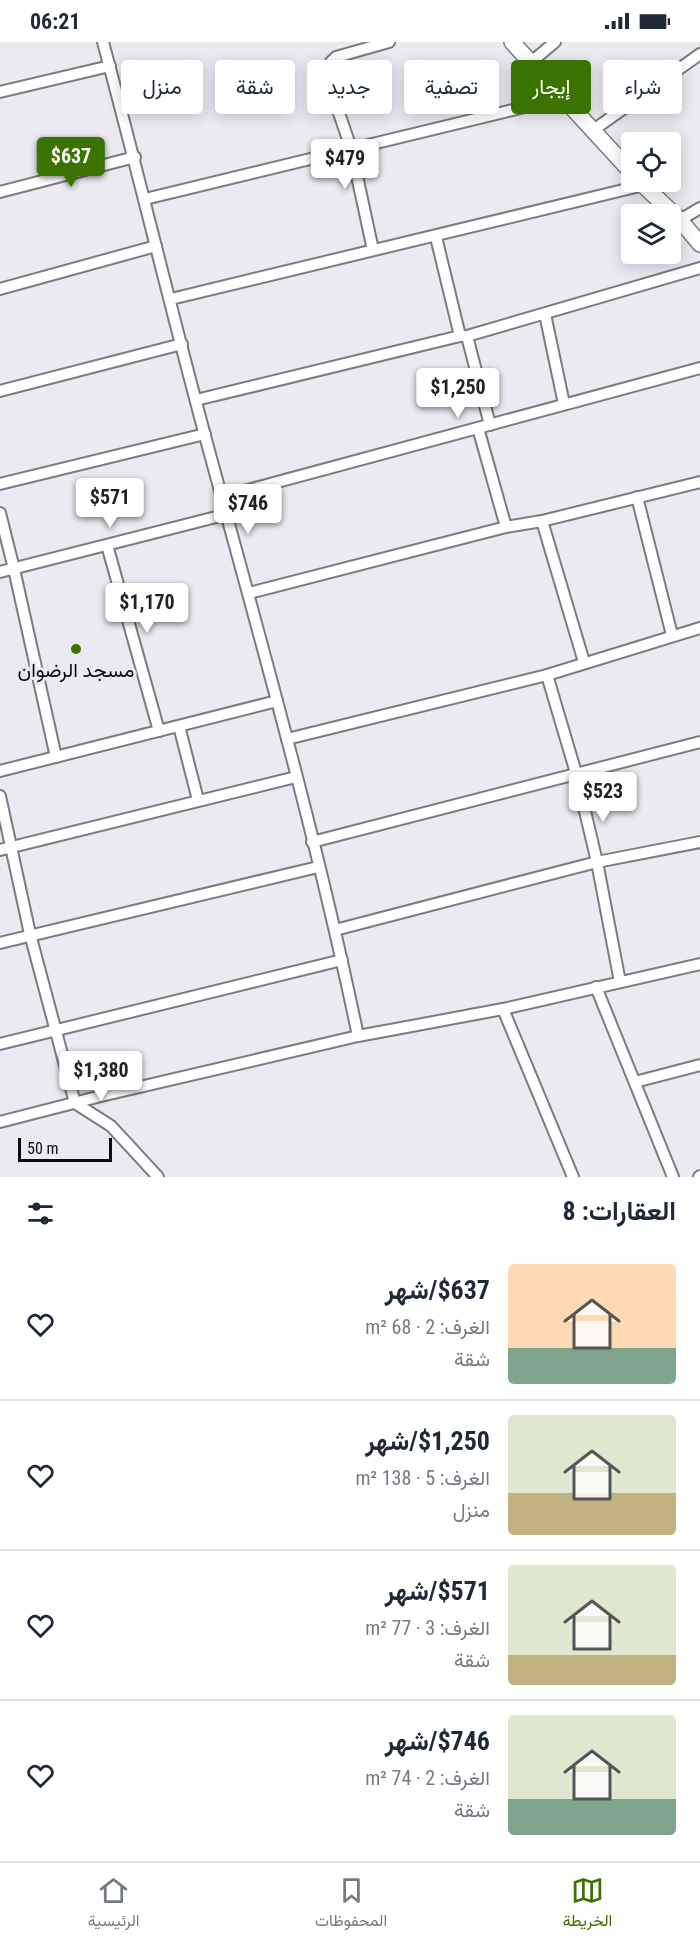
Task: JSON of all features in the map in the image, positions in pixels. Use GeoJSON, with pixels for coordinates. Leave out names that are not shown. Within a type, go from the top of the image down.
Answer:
{"type":"FeatureCollection","features":[{"type":"Feature","properties":{"kind":"street"},"geometry":{"type":"LineString","coordinates":[[103,42],[287,739],[335,930],[358,1036]]}},
{"type":"Feature","properties":{"kind":"street"},"geometry":{"type":"LineString","coordinates":[[373,250],[351,148],[330,87],[331,62],[336,57],[389,42]]}},
{"type":"Feature","properties":{"kind":"street"},"geometry":{"type":"LineString","coordinates":[[512,42],[527,60]]}},
{"type":"Feature","properties":{"kind":"street"},"geometry":{"type":"LineString","coordinates":[[534,60],[555,42]]}},
{"type":"Feature","properties":{"kind":"street"},"geometry":{"type":"LineString","coordinates":[[592,131],[700,54]]}},
{"type":"Feature","properties":{"kind":"street"},"geometry":{"type":"LineString","coordinates":[[0,92],[110,66]]}},
{"type":"Feature","properties":{"kind":"street"},"geometry":{"type":"LineString","coordinates":[[145,200],[511,110]]}},
{"type":"Feature","properties":{"kind":"street"},"geometry":{"type":"LineString","coordinates":[[577,114],[621,161]]}},
{"type":"Feature","properties":{"kind":"street"},"geometry":{"type":"LineString","coordinates":[[0,192],[135,157]]}},
{"type":"Feature","properties":{"kind":"street"},"geometry":{"type":"LineString","coordinates":[[171,299],[436,237],[621,189]]}},
{"type":"Feature","properties":{"kind":"street"},"geometry":{"type":"LineString","coordinates":[[651,192],[664,204]]}},
{"type":"Feature","properties":{"kind":"street"},"geometry":{"type":"LineString","coordinates":[[681,219],[700,208]]}},
{"type":"Feature","properties":{"kind":"street"},"geometry":{"type":"LineString","coordinates":[[681,221],[700,244]]}},
{"type":"Feature","properties":{"kind":"street"},"geometry":{"type":"LineString","coordinates":[[436,237],[490,425]]}},
{"type":"Feature","properties":{"kind":"street"},"geometry":{"type":"LineString","coordinates":[[0,289],[156,246]]}},
{"type":"Feature","properties":{"kind":"street"},"geometry":{"type":"LineString","coordinates":[[196,400],[464,336],[700,268]]}},
{"type":"Feature","properties":{"kind":"street"},"geometry":{"type":"LineString","coordinates":[[545,314],[564,404]]}},
{"type":"Feature","properties":{"kind":"street"},"geometry":{"type":"LineString","coordinates":[[0,391],[182,344]]}},
{"type":"Feature","properties":{"kind":"street"},"geometry":{"type":"LineString","coordinates":[[222,497],[700,368]]}},
{"type":"Feature","properties":{"kind":"street"},"geometry":{"type":"LineString","coordinates":[[478,428],[506,527]]}},
{"type":"Feature","properties":{"kind":"street"},"geometry":{"type":"LineString","coordinates":[[0,484],[205,434]]}},
{"type":"Feature","properties":{"kind":"street"},"geometry":{"type":"LineString","coordinates":[[249,593],[506,527],[542,521],[700,482]]}},
{"type":"Feature","properties":{"kind":"street"},"geometry":{"type":"LineString","coordinates":[[637,497],[672,635]]}},
{"type":"Feature","properties":{"kind":"street"},"geometry":{"type":"LineString","coordinates":[[0,513],[56,757]]}},
{"type":"Feature","properties":{"kind":"street"},"geometry":{"type":"LineString","coordinates":[[0,572],[228,514]]}},
{"type":"Feature","properties":{"kind":"street"},"geometry":{"type":"LineString","coordinates":[[542,521],[584,662]]}},
{"type":"Feature","properties":{"kind":"street"},"geometry":{"type":"LineString","coordinates":[[107,545],[159,731]]}},
{"type":"Feature","properties":{"kind":"street"},"geometry":{"type":"LineString","coordinates":[[287,739],[547,675],[700,627]]}},
{"type":"Feature","properties":{"kind":"street"},"geometry":{"type":"LineString","coordinates":[[547,675],[576,773],[597,862],[620,982]]}},
{"type":"Feature","properties":{"kind":"street"},"geometry":{"type":"LineString","coordinates":[[0,771],[277,701]]}},
{"type":"Feature","properties":{"kind":"street"},"geometry":{"type":"LineString","coordinates":[[179,726],[198,800]]}},
{"type":"Feature","properties":{"kind":"street"},"geometry":{"type":"LineString","coordinates":[[312,842],[700,742]]}},
{"type":"Feature","properties":{"kind":"street"},"geometry":{"type":"LineString","coordinates":[[0,850],[296,777]]}},
{"type":"Feature","properties":{"kind":"street"},"geometry":{"type":"LineString","coordinates":[[0,796],[13,847],[30,934],[75,1103],[111,1126],[158,1177]]}},
{"type":"Feature","properties":{"kind":"street"},"geometry":{"type":"LineString","coordinates":[[335,930],[597,862],[700,842]]}},
{"type":"Feature","properties":{"kind":"street"},"geometry":{"type":"LineString","coordinates":[[0,943],[318,867]]}},
{"type":"Feature","properties":{"kind":"street"},"geometry":{"type":"LineString","coordinates":[[0,1044],[342,960]]}},
{"type":"Feature","properties":{"kind":"street"},"geometry":{"type":"LineString","coordinates":[[0,1122],[358,1036],[503,1009],[700,964]]}},
{"type":"Feature","properties":{"kind":"street"},"geometry":{"type":"LineString","coordinates":[[596,987],[673,1177]]}},
{"type":"Feature","properties":{"kind":"street"},"geometry":{"type":"LineString","coordinates":[[503,1009],[573,1177]]}},
{"type":"Feature","properties":{"kind":"street"},"geometry":{"type":"LineString","coordinates":[[635,1082],[700,1065]]}},
{"type":"Feature","properties":{"kind":"place","name":"مسجد الرضوان"},"geometry":{"type":"Point","coordinates":[76,649]}}]}
